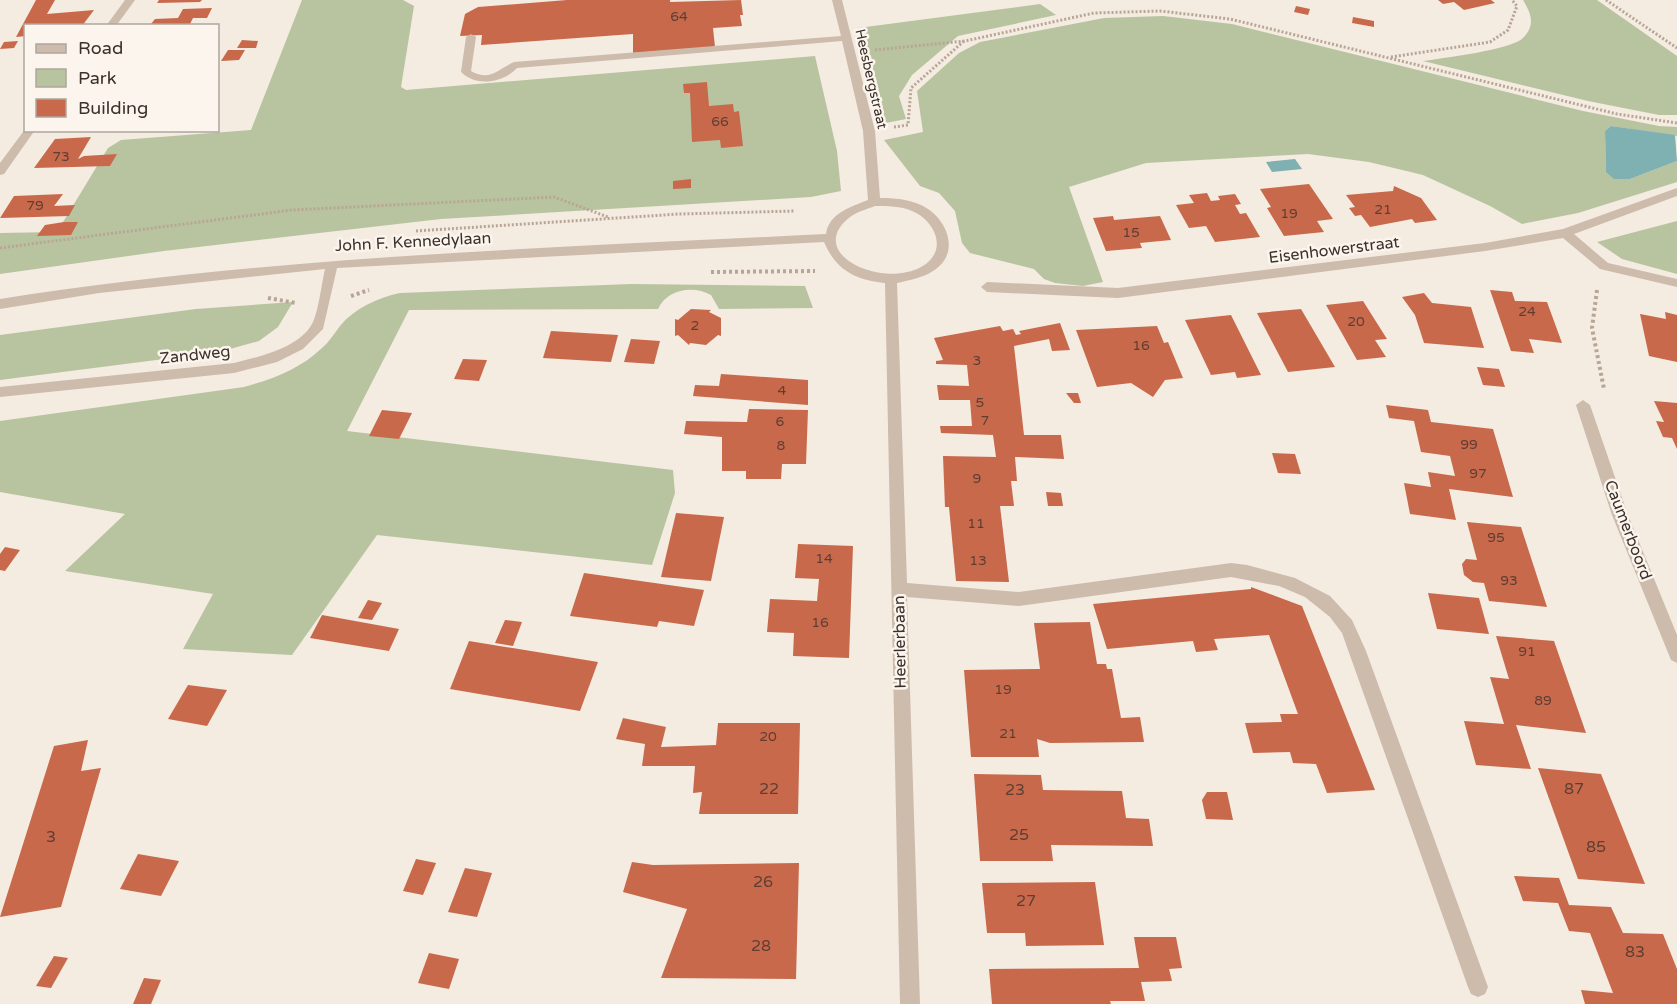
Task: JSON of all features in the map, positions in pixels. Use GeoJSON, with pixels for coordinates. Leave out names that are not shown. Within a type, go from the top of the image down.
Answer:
{"type":"FeatureCollection","features":[{"type":"Feature","properties":{"kind":"street"},"geometry":{"type":"LineString","coordinates":[[112,24],[130,0]]}},
{"type":"Feature","properties":{"kind":"street","name":"Heesbergstraat"},"geometry":{"type":"LineString","coordinates":[[837,0],[869,131],[874,202]]}},
{"type":"Feature","properties":{"kind":"street"},"geometry":{"type":"LineString","coordinates":[[471,38],[466,72],[474,78],[488,79],[503,76],[514,65],[847,38]]}},
{"type":"Feature","properties":{"kind":"street"},"geometry":{"type":"LineString","coordinates":[[0,171],[29,132]]}},
{"type":"Feature","properties":{"kind":"street","name":"Eisenhowerstraat"},"geometry":{"type":"LineString","coordinates":[[987,287],[1118,292],[1376,262],[1565,233],[1677,192]]}},
{"type":"Feature","properties":{"kind":"street"},"geometry":{"type":"LineString","coordinates":[[874,202],[903,203],[919,208],[941,227],[945,239],[944,251],[937,262],[926,272],[891,280],[876,279],[848,269],[834,254],[830,238],[831,230],[842,215],[874,202]]}},
{"type":"Feature","properties":{"kind":"street"},"geometry":{"type":"LineString","coordinates":[[1565,233],[1604,266],[1677,283]]}},
{"type":"Feature","properties":{"kind":"street","name":"John F. Kennedylaan"},"geometry":{"type":"LineString","coordinates":[[0,304],[99,288],[332,264],[830,238]]}},
{"type":"Feature","properties":{"kind":"street","name":"Zandweg"},"geometry":{"type":"LineString","coordinates":[[0,392],[234,368],[282,353],[307,339],[318,326],[332,264]]}},
{"type":"Feature","properties":{"kind":"street","name":"Heerlerbaan"},"geometry":{"type":"LineString","coordinates":[[891,280],[909,1004]]}},
{"type":"Feature","properties":{"kind":"street","name":"Caumerboord"},"geometry":{"type":"LineString","coordinates":[[1582,405],[1620,515],[1677,655]]}},
{"type":"Feature","properties":{"kind":"street"},"geometry":{"type":"LineString","coordinates":[[899,590],[1019,598],[1231,570],[1263,574],[1299,585],[1326,604],[1346,623],[1478,987]]}},
{"type":"Feature","properties":{"kind":"path"},"geometry":{"type":"LineString","coordinates":[[1388,57],[1490,42],[1508,30],[1517,6],[1512,0]]}},
{"type":"Feature","properties":{"kind":"path"},"geometry":{"type":"LineString","coordinates":[[1606,0],[1677,48]]}},
{"type":"Feature","properties":{"kind":"path"},"geometry":{"type":"LineString","coordinates":[[850,52],[965,41],[1094,13],[1160,11],[1230,19],[1617,114],[1677,123]]}},
{"type":"Feature","properties":{"kind":"path"},"geometry":{"type":"LineString","coordinates":[[869,131],[908,125],[911,88],[965,41]]}},
{"type":"Feature","properties":{"kind":"path"},"geometry":{"type":"LineString","coordinates":[[0,248],[292,210],[554,197],[611,219]]}},
{"type":"Feature","properties":{"kind":"path"},"geometry":{"type":"LineString","coordinates":[[707,272],[784,273],[848,269]]}},
{"type":"Feature","properties":{"kind":"path"},"geometry":{"type":"LineString","coordinates":[[266,298],[299,304],[346,298],[379,286]]}},
{"type":"Feature","properties":{"kind":"path"},"geometry":{"type":"LineString","coordinates":[[1596,293],[1592,328],[1600,375]]}},
{"type":"Feature","properties":{"kind":"green space"},"geometry":{"type":"Polygon","coordinates":[[[302,0],[403,0],[414,6],[401,87],[406,90],[815,56],[837,151],[841,191],[811,197],[441,219],[164,251],[0,274],[0,233],[57,232],[108,148],[121,140],[251,130],[302,0]]]}},
{"type":"Feature","properties":{"kind":"green space"},"geometry":{"type":"Polygon","coordinates":[[[1523,0],[1597,0],[1677,56],[1677,115],[1659,115],[1588,101],[1423,61],[1476,53],[1505,46],[1523,38],[1530,28],[1531,19],[1523,0]]]}},
{"type":"Feature","properties":{"kind":"green space"},"geometry":{"type":"Polygon","coordinates":[[[1040,4],[1056,15],[958,36],[912,75],[899,96],[906,119],[881,124],[858,28],[1040,4]]]}},
{"type":"Feature","properties":{"kind":"green space"},"geometry":{"type":"Polygon","coordinates":[[[1163,16],[1232,24],[1583,111],[1659,126],[1677,127],[1677,136],[1611,126],[1605,131],[1606,171],[1630,179],[1677,161],[1677,182],[1578,213],[1522,224],[1490,206],[1423,175],[1369,162],[1308,154],[1146,163],[1069,187],[1103,282],[1083,286],[1055,283],[1044,279],[1034,269],[970,253],[962,243],[955,211],[939,193],[920,186],[884,140],[923,132],[917,91],[959,53],[980,42],[1104,18],[1163,16]]]}},
{"type":"Feature","properties":{"kind":"green space"},"geometry":{"type":"Polygon","coordinates":[[[1677,221],[1677,274],[1622,259],[1597,242],[1677,221]]]}},
{"type":"Feature","properties":{"kind":"green space"},"geometry":{"type":"Polygon","coordinates":[[[631,284],[805,286],[813,308],[719,309],[711,295],[689,290],[674,293],[662,302],[658,309],[409,310],[347,431],[673,470],[675,493],[652,565],[377,535],[292,655],[183,649],[213,594],[65,571],[125,514],[0,492],[0,421],[255,384],[276,377],[305,362],[325,346],[340,326],[360,309],[375,301],[400,293],[631,284]]]}},
{"type":"Feature","properties":{"kind":"green space"},"geometry":{"type":"Polygon","coordinates":[[[293,302],[278,327],[259,341],[219,352],[0,380],[0,335],[196,309],[293,302]]]}},
{"type":"Feature","properties":{"kind":"water"},"geometry":{"type":"Polygon","coordinates":[[[1611,126],[1675,135],[1677,161],[1630,179],[1614,179],[1606,172],[1605,131],[1611,126]]]}},
{"type":"Feature","properties":{"kind":"water"},"geometry":{"type":"Polygon","coordinates":[[[1295,159],[1302,169],[1272,172],[1266,162],[1295,159]]]}},
{"type":"Feature","properties":{"kind":"building"},"geometry":{"type":"Polygon","coordinates":[[[36,0],[55,0],[47,14],[94,10],[84,24],[24,24],[24,36],[16,37],[36,0]]]}},
{"type":"Feature","properties":{"kind":"building"},"geometry":{"type":"Polygon","coordinates":[[[159,0],[202,0],[200,2],[157,3],[159,0]]]}},
{"type":"Feature","properties":{"kind":"building"},"geometry":{"type":"Polygon","coordinates":[[[567,0],[670,0],[670,2],[741,0],[742,26],[713,28],[715,47],[633,53],[633,34],[481,45],[482,35],[460,36],[465,14],[478,7],[567,0]]]}},
{"type":"Feature","properties":{"kind":"building"},"geometry":{"type":"Polygon","coordinates":[[[1438,0],[1491,0],[1495,3],[1464,10],[1454,2],[1443,4],[1438,0]]]}},
{"type":"Feature","properties":{"kind":"building"},"geometry":{"type":"Polygon","coordinates":[[[1296,6],[1310,9],[1308,15],[1294,12],[1296,6]]]}},
{"type":"Feature","properties":{"kind":"building"},"geometry":{"type":"Polygon","coordinates":[[[212,8],[207,18],[193,18],[190,24],[151,24],[155,19],[178,18],[183,9],[212,8]]]}},
{"type":"Feature","properties":{"kind":"building"},"geometry":{"type":"Polygon","coordinates":[[[1353,17],[1374,21],[1374,27],[1352,23],[1353,17]]]}},
{"type":"Feature","properties":{"kind":"building"},"geometry":{"type":"Polygon","coordinates":[[[242,40],[258,41],[256,48],[237,48],[242,40]]]}},
{"type":"Feature","properties":{"kind":"building"},"geometry":{"type":"Polygon","coordinates":[[[18,41],[14,48],[0,49],[4,42],[18,41]]]}},
{"type":"Feature","properties":{"kind":"building"},"geometry":{"type":"Polygon","coordinates":[[[228,50],[245,50],[239,60],[221,61],[228,50]]]}},
{"type":"Feature","properties":{"kind":"building"},"geometry":{"type":"Polygon","coordinates":[[[707,82],[709,106],[733,104],[734,112],[739,111],[743,146],[721,148],[720,140],[692,142],[690,93],[684,93],[683,84],[707,82]]]}},
{"type":"Feature","properties":{"kind":"building"},"geometry":{"type":"Polygon","coordinates":[[[91,137],[78,159],[84,156],[117,154],[110,166],[34,168],[55,139],[91,137]]]}},
{"type":"Feature","properties":{"kind":"building"},"geometry":{"type":"Polygon","coordinates":[[[691,179],[691,188],[673,189],[673,181],[691,179]]]}},
{"type":"Feature","properties":{"kind":"building"},"geometry":{"type":"Polygon","coordinates":[[[1309,184],[1333,219],[1317,221],[1324,232],[1284,236],[1267,208],[1271,207],[1260,189],[1309,184]]]}},
{"type":"Feature","properties":{"kind":"building"},"geometry":{"type":"Polygon","coordinates":[[[1394,186],[1421,198],[1437,220],[1415,223],[1412,219],[1370,227],[1361,215],[1355,216],[1349,208],[1355,207],[1346,195],[1393,191],[1394,186]]]}},
{"type":"Feature","properties":{"kind":"building"},"geometry":{"type":"Polygon","coordinates":[[[1207,193],[1211,201],[1220,200],[1218,196],[1235,194],[1241,204],[1235,205],[1240,214],[1246,213],[1260,237],[1215,242],[1206,226],[1189,228],[1176,205],[1194,203],[1189,195],[1207,193]]]}},
{"type":"Feature","properties":{"kind":"building"},"geometry":{"type":"Polygon","coordinates":[[[63,194],[54,206],[75,205],[69,216],[0,218],[14,196],[63,194]]]}},
{"type":"Feature","properties":{"kind":"building"},"geometry":{"type":"Polygon","coordinates":[[[1113,216],[1114,220],[1160,216],[1171,240],[1140,243],[1142,248],[1106,251],[1093,218],[1113,216]]]}},
{"type":"Feature","properties":{"kind":"building"},"geometry":{"type":"Polygon","coordinates":[[[78,222],[71,235],[37,236],[45,225],[78,222]]]}},
{"type":"Feature","properties":{"kind":"building"},"geometry":{"type":"Polygon","coordinates":[[[1490,290],[1512,292],[1515,301],[1547,302],[1562,343],[1529,339],[1534,353],[1511,351],[1490,290]]]}},
{"type":"Feature","properties":{"kind":"building"},"geometry":{"type":"Polygon","coordinates":[[[1424,293],[1432,303],[1471,307],[1484,348],[1424,343],[1415,315],[1402,297],[1424,293]]]}},
{"type":"Feature","properties":{"kind":"building"},"geometry":{"type":"Polygon","coordinates":[[[1363,301],[1387,339],[1375,340],[1386,357],[1357,360],[1326,305],[1363,301]]]}},
{"type":"Feature","properties":{"kind":"building"},"geometry":{"type":"Polygon","coordinates":[[[691,309],[711,310],[709,312],[721,318],[721,336],[718,335],[706,345],[690,343],[689,345],[678,335],[675,336],[675,319],[678,320],[691,309]]]}},
{"type":"Feature","properties":{"kind":"building"},"geometry":{"type":"Polygon","coordinates":[[[1301,309],[1335,367],[1288,372],[1257,313],[1301,309]]]}},
{"type":"Feature","properties":{"kind":"building"},"geometry":{"type":"Polygon","coordinates":[[[1665,312],[1677,315],[1677,362],[1649,356],[1640,314],[1666,319],[1665,312]]]}},
{"type":"Feature","properties":{"kind":"building"},"geometry":{"type":"Polygon","coordinates":[[[1231,315],[1261,375],[1237,378],[1235,372],[1211,375],[1185,320],[1231,315]]]}},
{"type":"Feature","properties":{"kind":"building"},"geometry":{"type":"Polygon","coordinates":[[[1060,323],[1070,350],[1052,351],[1049,339],[1014,346],[1024,435],[1061,435],[1064,459],[1015,457],[1017,481],[1011,481],[1014,506],[1000,506],[1009,582],[956,581],[949,507],[945,507],[943,456],[996,457],[993,435],[941,433],[940,426],[972,426],[970,400],[939,400],[937,385],[969,386],[967,365],[936,364],[936,361],[943,360],[934,338],[1000,326],[1003,331],[1013,329],[1016,335],[1021,334],[1019,331],[1060,323]]]}},
{"type":"Feature","properties":{"kind":"building"},"geometry":{"type":"Polygon","coordinates":[[[1157,326],[1164,343],[1168,342],[1183,378],[1165,380],[1153,397],[1131,383],[1097,387],[1076,330],[1157,326]]]}},
{"type":"Feature","properties":{"kind":"building"},"geometry":{"type":"Polygon","coordinates":[[[551,331],[618,335],[611,362],[543,358],[551,331]]]}},
{"type":"Feature","properties":{"kind":"building"},"geometry":{"type":"Polygon","coordinates":[[[631,339],[660,341],[654,364],[624,362],[631,339]]]}},
{"type":"Feature","properties":{"kind":"building"},"geometry":{"type":"Polygon","coordinates":[[[463,359],[487,360],[479,381],[454,379],[463,359]]]}},
{"type":"Feature","properties":{"kind":"building"},"geometry":{"type":"Polygon","coordinates":[[[1477,367],[1499,369],[1505,387],[1483,385],[1477,367]]]}},
{"type":"Feature","properties":{"kind":"building"},"geometry":{"type":"Polygon","coordinates":[[[721,374],[808,380],[808,405],[693,396],[695,385],[719,386],[721,374]]]}},
{"type":"Feature","properties":{"kind":"building"},"geometry":{"type":"Polygon","coordinates":[[[1066,393],[1078,393],[1081,403],[1074,403],[1066,393]]]}},
{"type":"Feature","properties":{"kind":"building"},"geometry":{"type":"Polygon","coordinates":[[[1654,401],[1677,403],[1677,449],[1672,438],[1663,437],[1656,421],[1664,422],[1654,401]]]}},
{"type":"Feature","properties":{"kind":"building"},"geometry":{"type":"Polygon","coordinates":[[[1386,405],[1428,410],[1431,422],[1493,429],[1513,497],[1449,489],[1456,520],[1410,514],[1404,483],[1431,487],[1428,472],[1455,476],[1450,456],[1421,452],[1414,421],[1389,418],[1386,405]]]}},
{"type":"Feature","properties":{"kind":"building"},"geometry":{"type":"Polygon","coordinates":[[[749,409],[808,410],[806,464],[782,464],[781,479],[746,479],[746,471],[722,471],[722,437],[684,434],[686,421],[747,422],[749,409]]]}},
{"type":"Feature","properties":{"kind":"building"},"geometry":{"type":"Polygon","coordinates":[[[382,410],[412,413],[399,439],[369,436],[382,410]]]}},
{"type":"Feature","properties":{"kind":"building"},"geometry":{"type":"Polygon","coordinates":[[[1272,453],[1295,454],[1301,474],[1278,473],[1272,453]]]}},
{"type":"Feature","properties":{"kind":"building"},"geometry":{"type":"Polygon","coordinates":[[[1046,492],[1061,493],[1063,506],[1048,506],[1046,492]]]}},
{"type":"Feature","properties":{"kind":"building"},"geometry":{"type":"Polygon","coordinates":[[[676,513],[724,517],[711,581],[661,577],[676,513]]]}},
{"type":"Feature","properties":{"kind":"building"},"geometry":{"type":"Polygon","coordinates":[[[1467,522],[1521,527],[1547,607],[1489,601],[1484,583],[1473,582],[1464,575],[1462,564],[1466,559],[1477,560],[1467,522]]]}},
{"type":"Feature","properties":{"kind":"building"},"geometry":{"type":"Polygon","coordinates":[[[798,544],[853,546],[849,658],[793,656],[794,633],[767,632],[770,599],[817,601],[819,579],[795,578],[798,544]]]}},
{"type":"Feature","properties":{"kind":"building"},"geometry":{"type":"Polygon","coordinates":[[[5,547],[20,550],[5,571],[0,570],[0,554],[5,547]]]}},
{"type":"Feature","properties":{"kind":"building"},"geometry":{"type":"Polygon","coordinates":[[[584,573],[704,590],[694,626],[659,621],[657,627],[570,616],[584,573]]]}},
{"type":"Feature","properties":{"kind":"building"},"geometry":{"type":"Polygon","coordinates":[[[1251,587],[1302,606],[1375,790],[1327,793],[1316,764],[1293,763],[1290,752],[1253,753],[1245,723],[1282,722],[1280,714],[1298,714],[1269,635],[1214,639],[1218,650],[1196,652],[1193,641],[1107,649],[1093,604],[1251,589],[1251,587]]]}},
{"type":"Feature","properties":{"kind":"building"},"geometry":{"type":"Polygon","coordinates":[[[1428,593],[1479,598],[1489,634],[1437,629],[1428,593]]]}},
{"type":"Feature","properties":{"kind":"building"},"geometry":{"type":"Polygon","coordinates":[[[368,600],[382,603],[372,620],[358,618],[368,600]]]}},
{"type":"Feature","properties":{"kind":"building"},"geometry":{"type":"Polygon","coordinates":[[[322,615],[399,629],[389,651],[310,638],[322,615]]]}},
{"type":"Feature","properties":{"kind":"building"},"geometry":{"type":"Polygon","coordinates":[[[505,620],[522,622],[513,646],[495,643],[505,620]]]}},
{"type":"Feature","properties":{"kind":"building"},"geometry":{"type":"Polygon","coordinates":[[[1090,622],[1097,664],[1106,664],[1107,669],[1112,669],[1121,718],[1140,717],[1144,742],[1050,743],[1037,739],[1039,757],[971,757],[964,670],[1040,669],[1034,623],[1090,622]]]}},
{"type":"Feature","properties":{"kind":"building"},"geometry":{"type":"Polygon","coordinates":[[[1496,636],[1554,641],[1586,733],[1516,725],[1531,769],[1476,765],[1464,721],[1504,724],[1490,677],[1509,679],[1496,636]]]}},
{"type":"Feature","properties":{"kind":"building"},"geometry":{"type":"Polygon","coordinates":[[[469,641],[598,662],[580,711],[450,689],[469,641]]]}},
{"type":"Feature","properties":{"kind":"building"},"geometry":{"type":"Polygon","coordinates":[[[188,685],[227,690],[207,726],[168,719],[188,685]]]}},
{"type":"Feature","properties":{"kind":"building"},"geometry":{"type":"Polygon","coordinates":[[[623,718],[666,727],[661,747],[716,745],[718,723],[800,723],[798,814],[699,814],[702,792],[693,793],[695,766],[642,766],[645,744],[616,739],[623,718]]]}},
{"type":"Feature","properties":{"kind":"building"},"geometry":{"type":"Polygon","coordinates":[[[88,740],[81,771],[101,768],[61,907],[0,917],[54,746],[88,740]]]}},
{"type":"Feature","properties":{"kind":"building"},"geometry":{"type":"Polygon","coordinates":[[[1538,768],[1601,774],[1645,884],[1578,879],[1538,768]]]}},
{"type":"Feature","properties":{"kind":"building"},"geometry":{"type":"Polygon","coordinates":[[[974,774],[1041,775],[1043,790],[1122,791],[1126,818],[1149,819],[1153,846],[1051,845],[1053,861],[980,861],[974,774]]]}},
{"type":"Feature","properties":{"kind":"building"},"geometry":{"type":"Polygon","coordinates":[[[1207,792],[1227,792],[1233,820],[1206,819],[1202,800],[1207,792]]]}},
{"type":"Feature","properties":{"kind":"building"},"geometry":{"type":"Polygon","coordinates":[[[138,854],[179,861],[161,896],[120,889],[138,854]]]}},
{"type":"Feature","properties":{"kind":"building"},"geometry":{"type":"Polygon","coordinates":[[[416,859],[436,863],[423,895],[403,891],[416,859]]]}},
{"type":"Feature","properties":{"kind":"building"},"geometry":{"type":"Polygon","coordinates":[[[632,862],[653,865],[799,863],[796,979],[661,978],[687,909],[623,892],[632,862]]]}},
{"type":"Feature","properties":{"kind":"building"},"geometry":{"type":"Polygon","coordinates":[[[465,868],[492,873],[477,917],[448,912],[465,868]]]}},
{"type":"Feature","properties":{"kind":"building"},"geometry":{"type":"Polygon","coordinates":[[[1514,876],[1559,878],[1569,905],[1611,907],[1623,933],[1663,934],[1677,969],[1677,1004],[1585,1004],[1581,990],[1613,993],[1590,933],[1569,931],[1558,903],[1523,901],[1514,876]]]}},
{"type":"Feature","properties":{"kind":"building"},"geometry":{"type":"Polygon","coordinates":[[[1095,882],[1104,945],[1026,946],[1025,933],[987,933],[982,883],[1095,882]]]}},
{"type":"Feature","properties":{"kind":"building"},"geometry":{"type":"Polygon","coordinates":[[[1134,937],[1176,937],[1182,968],[1169,969],[1172,981],[1141,982],[1145,1001],[1110,1001],[1111,1004],[992,1004],[989,969],[1139,968],[1134,937]]]}},
{"type":"Feature","properties":{"kind":"building"},"geometry":{"type":"Polygon","coordinates":[[[429,953],[459,959],[449,989],[418,983],[429,953]]]}},
{"type":"Feature","properties":{"kind":"building"},"geometry":{"type":"Polygon","coordinates":[[[54,956],[68,958],[51,988],[36,986],[54,956]]]}},
{"type":"Feature","properties":{"kind":"building"},"geometry":{"type":"Polygon","coordinates":[[[144,978],[161,980],[151,1004],[133,1004],[144,978]]]}}]}
